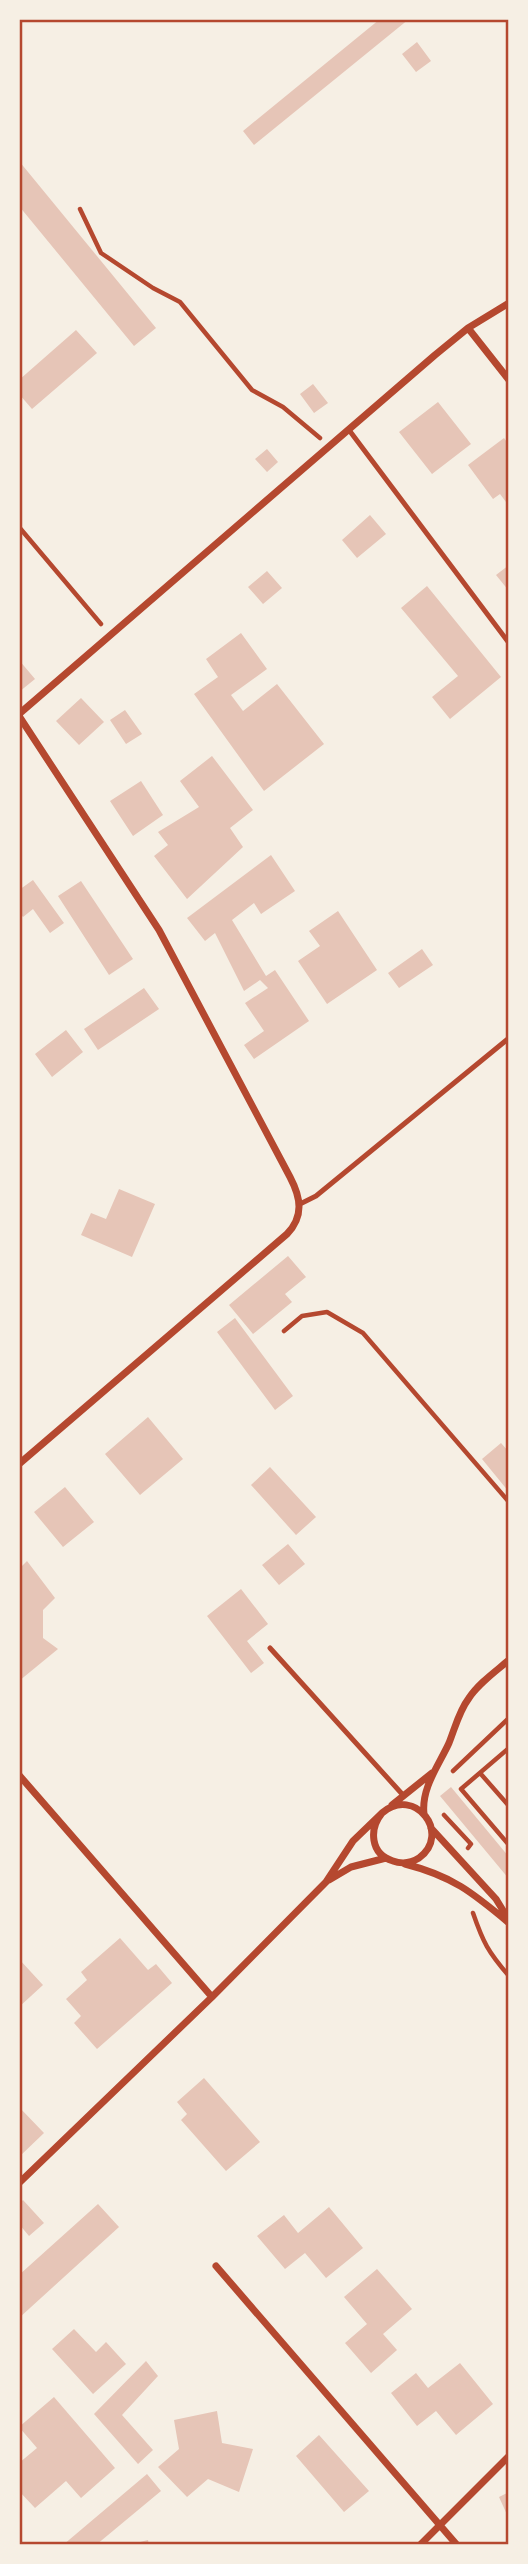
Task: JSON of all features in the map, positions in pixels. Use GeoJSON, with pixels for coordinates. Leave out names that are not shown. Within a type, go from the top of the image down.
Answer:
{"type":"FeatureCollection","features":[{"type":"Feature","properties":{"kind":"street"},"geometry":{"type":"LineString","coordinates":[[19,1464],[287,1234],[294,1226],[300,1204],[298,1191],[159,930],[19,715],[468,328],[509,303]]}},
{"type":"Feature","properties":{"kind":"street"},"geometry":{"type":"LineString","coordinates":[[468,328],[509,380]]}},
{"type":"Feature","properties":{"kind":"street"},"geometry":{"type":"LineString","coordinates":[[509,1660],[469,1698],[432,1773],[424,1804],[425,1815],[431,1827],[496,1899],[509,1922]]}},
{"type":"Feature","properties":{"kind":"street"},"geometry":{"type":"LineString","coordinates":[[19,2183],[212,1997],[326,1882],[353,1840],[385,1810],[432,1773]]}},
{"type":"Feature","properties":{"kind":"street"},"geometry":{"type":"LineString","coordinates":[[19,1775],[212,1997]]}},
{"type":"Feature","properties":{"kind":"street"},"geometry":{"type":"LineString","coordinates":[[425,1815],[408,1805],[399,1804],[385,1810],[374,1825],[373,1838],[376,1848],[387,1858],[451,1879],[509,1922]]}},
{"type":"Feature","properties":{"kind":"street"},"geometry":{"type":"LineString","coordinates":[[401,1863],[414,1861],[425,1852],[431,1840],[431,1827]]}},
{"type":"Feature","properties":{"kind":"street"},"geometry":{"type":"LineString","coordinates":[[326,1882],[351,1867],[387,1858]]}},
{"type":"Feature","properties":{"kind":"street"},"geometry":{"type":"LineString","coordinates":[[216,2266],[457,2545]]}},
{"type":"Feature","properties":{"kind":"street"},"geometry":{"type":"LineString","coordinates":[[420,2545],[509,2456]]}},
{"type":"Feature","properties":{"kind":"lane"},"geometry":{"type":"LineString","coordinates":[[349,430],[509,643]]}},
{"type":"Feature","properties":{"kind":"lane"},"geometry":{"type":"LineString","coordinates":[[300,1204],[316,1196],[509,1038]]}},
{"type":"Feature","properties":{"kind":"lane"},"geometry":{"type":"LineString","coordinates":[[270,1647],[403,1795]]}},
{"type":"Feature","properties":{"kind":"path"},"geometry":{"type":"LineString","coordinates":[[80,209],[101,253],[153,288],[180,302],[252,390],[283,407],[330,446]]}},
{"type":"Feature","properties":{"kind":"path"},"geometry":{"type":"LineString","coordinates":[[19,527],[110,636]]}},
{"type":"Feature","properties":{"kind":"path"},"geometry":{"type":"LineString","coordinates":[[284,1331],[302,1316],[327,1312],[363,1333],[509,1502]]}},
{"type":"Feature","properties":{"kind":"path"},"geometry":{"type":"LineString","coordinates":[[460,1766],[508,1722]]}},
{"type":"Feature","properties":{"kind":"path"},"geometry":{"type":"LineString","coordinates":[[509,1748],[461,1789],[509,1845]]}},
{"type":"Feature","properties":{"kind":"path"},"geometry":{"type":"LineString","coordinates":[[480,1773],[509,1806]]}},
{"type":"Feature","properties":{"kind":"building"},"geometry":{"type":"Polygon","coordinates":[[[380,19],[409,19],[254,145],[243,131],[380,19]]]}},
{"type":"Feature","properties":{"kind":"building"},"geometry":{"type":"Polygon","coordinates":[[[417,42],[431,61],[416,72],[402,54],[417,42]]]}},
{"type":"Feature","properties":{"kind":"building"},"geometry":{"type":"Polygon","coordinates":[[[19,161],[156,328],[134,346],[19,206],[19,161]]]}},
{"type":"Feature","properties":{"kind":"building"},"geometry":{"type":"Polygon","coordinates":[[[76,330],[97,353],[32,409],[19,394],[19,380],[76,330]]]}},
{"type":"Feature","properties":{"kind":"building"},"geometry":{"type":"Polygon","coordinates":[[[313,384],[328,403],[314,413],[300,394],[313,384]]]}},
{"type":"Feature","properties":{"kind":"building"},"geometry":{"type":"Polygon","coordinates":[[[438,402],[471,444],[432,474],[399,432],[438,402]]]}},
{"type":"Feature","properties":{"kind":"building"},"geometry":{"type":"Polygon","coordinates":[[[504,438],[509,445],[509,506],[500,494],[493,499],[468,465],[504,438]]]}},
{"type":"Feature","properties":{"kind":"building"},"geometry":{"type":"Polygon","coordinates":[[[267,449],[278,462],[267,472],[255,459],[267,449]]]}},
{"type":"Feature","properties":{"kind":"building"},"geometry":{"type":"Polygon","coordinates":[[[370,515],[386,534],[357,558],[342,540],[370,515]]]}},
{"type":"Feature","properties":{"kind":"building"},"geometry":{"type":"Polygon","coordinates":[[[509,565],[509,591],[496,575],[509,565]]]}},
{"type":"Feature","properties":{"kind":"building"},"geometry":{"type":"Polygon","coordinates":[[[267,571],[282,588],[263,604],[248,587],[267,571]]]}},
{"type":"Feature","properties":{"kind":"building"},"geometry":{"type":"Polygon","coordinates":[[[427,586],[501,677],[450,719],[432,697],[458,676],[401,608],[427,586]]]}},
{"type":"Feature","properties":{"kind":"building"},"geometry":{"type":"Polygon","coordinates":[[[241,633],[267,669],[231,695],[243,711],[277,684],[324,744],[264,791],[194,694],[218,677],[206,659],[241,633]]]}},
{"type":"Feature","properties":{"kind":"building"},"geometry":{"type":"Polygon","coordinates":[[[19,660],[35,679],[19,692],[19,660]]]}},
{"type":"Feature","properties":{"kind":"building"},"geometry":{"type":"Polygon","coordinates":[[[81,698],[104,722],[79,745],[56,721],[81,698]]]}},
{"type":"Feature","properties":{"kind":"building"},"geometry":{"type":"Polygon","coordinates":[[[125,710],[142,734],[126,744],[110,720],[125,710]]]}},
{"type":"Feature","properties":{"kind":"building"},"geometry":{"type":"Polygon","coordinates":[[[212,756],[253,810],[230,828],[243,847],[187,899],[154,856],[168,845],[158,832],[199,807],[180,781],[212,756]]]}},
{"type":"Feature","properties":{"kind":"building"},"geometry":{"type":"Polygon","coordinates":[[[141,781],[163,815],[133,836],[110,801],[141,781]]]}},
{"type":"Feature","properties":{"kind":"building"},"geometry":{"type":"Polygon","coordinates":[[[271,855],[295,891],[261,914],[254,903],[232,920],[266,976],[275,970],[309,1021],[254,1059],[244,1045],[264,1031],[245,1003],[268,988],[260,980],[244,991],[215,933],[205,941],[187,918],[271,855]]]}},
{"type":"Feature","properties":{"kind":"building"},"geometry":{"type":"Polygon","coordinates":[[[33,880],[64,923],[50,933],[33,909],[23,917],[19,912],[19,890],[33,880]]]}},
{"type":"Feature","properties":{"kind":"building"},"geometry":{"type":"Polygon","coordinates":[[[81,881],[133,959],[109,975],[58,896],[81,881]]]}},
{"type":"Feature","properties":{"kind":"building"},"geometry":{"type":"Polygon","coordinates":[[[338,911],[377,970],[327,1004],[298,961],[320,946],[309,931],[338,911]]]}},
{"type":"Feature","properties":{"kind":"building"},"geometry":{"type":"Polygon","coordinates":[[[422,949],[433,965],[399,988],[388,973],[422,949]]]}},
{"type":"Feature","properties":{"kind":"building"},"geometry":{"type":"Polygon","coordinates":[[[144,988],[159,1009],[98,1050],[84,1029],[144,988]]]}},
{"type":"Feature","properties":{"kind":"building"},"geometry":{"type":"Polygon","coordinates":[[[66,1030],[83,1052],[52,1077],[35,1054],[66,1030]]]}},
{"type":"Feature","properties":{"kind":"building"},"geometry":{"type":"Polygon","coordinates":[[[119,1189],[155,1204],[132,1257],[81,1235],[91,1213],[106,1219],[119,1189]]]}},
{"type":"Feature","properties":{"kind":"building"},"geometry":{"type":"Polygon","coordinates":[[[288,1256],[306,1277],[285,1294],[292,1302],[253,1334],[229,1305],[288,1256]]]}},
{"type":"Feature","properties":{"kind":"building"},"geometry":{"type":"Polygon","coordinates":[[[235,1318],[293,1396],[275,1410],[217,1332],[235,1318]]]}},
{"type":"Feature","properties":{"kind":"building"},"geometry":{"type":"Polygon","coordinates":[[[148,1417],[183,1459],[140,1495],[105,1454],[148,1417]]]}},
{"type":"Feature","properties":{"kind":"building"},"geometry":{"type":"Polygon","coordinates":[[[501,1443],[509,1452],[509,1492],[482,1459],[501,1443]]]}},
{"type":"Feature","properties":{"kind":"building"},"geometry":{"type":"Polygon","coordinates":[[[270,1467],[316,1517],[296,1535],[251,1485],[270,1467]]]}},
{"type":"Feature","properties":{"kind":"building"},"geometry":{"type":"Polygon","coordinates":[[[65,1487],[94,1522],[63,1547],[34,1512],[65,1487]]]}},
{"type":"Feature","properties":{"kind":"building"},"geometry":{"type":"Polygon","coordinates":[[[288,1544],[305,1564],[279,1585],[262,1565],[288,1544]]]}},
{"type":"Feature","properties":{"kind":"building"},"geometry":{"type":"Polygon","coordinates":[[[27,1561],[55,1598],[43,1610],[43,1638],[58,1649],[19,1681],[19,1569],[27,1561]]]}},
{"type":"Feature","properties":{"kind":"building"},"geometry":{"type":"Polygon","coordinates":[[[241,1589],[268,1624],[247,1641],[264,1663],[251,1673],[207,1616],[241,1589]]]}},
{"type":"Feature","properties":{"kind":"building"},"geometry":{"type":"Polygon","coordinates":[[[451,1787],[509,1857],[509,1879],[440,1796],[451,1787]]]}},
{"type":"Feature","properties":{"kind":"building"},"geometry":{"type":"Polygon","coordinates":[[[120,1938],[148,1970],[156,1964],[172,1983],[97,2049],[74,2023],[81,2016],[66,1999],[87,1980],[81,1972],[120,1938]]]}},
{"type":"Feature","properties":{"kind":"building"},"geometry":{"type":"Polygon","coordinates":[[[19,1959],[43,1985],[19,2007],[19,1959]]]}},
{"type":"Feature","properties":{"kind":"building"},"geometry":{"type":"Polygon","coordinates":[[[204,2078],[260,2142],[226,2171],[181,2120],[187,2114],[177,2102],[204,2078]]]}},
{"type":"Feature","properties":{"kind":"building"},"geometry":{"type":"Polygon","coordinates":[[[19,2107],[44,2133],[19,2157],[19,2107]]]}},
{"type":"Feature","properties":{"kind":"building"},"geometry":{"type":"Polygon","coordinates":[[[23,2200],[44,2223],[29,2236],[19,2224],[19,2204],[23,2200]]]}},
{"type":"Feature","properties":{"kind":"building"},"geometry":{"type":"Polygon","coordinates":[[[98,2204],[119,2227],[19,2318],[19,2275],[98,2204]]]}},
{"type":"Feature","properties":{"kind":"building"},"geometry":{"type":"Polygon","coordinates":[[[329,2207],[363,2248],[326,2278],[305,2253],[285,2269],[257,2236],[284,2215],[298,2233],[329,2207]]]}},
{"type":"Feature","properties":{"kind":"building"},"geometry":{"type":"Polygon","coordinates":[[[377,2269],[412,2309],[383,2334],[397,2350],[371,2373],[345,2343],[367,2324],[344,2297],[377,2269]]]}},
{"type":"Feature","properties":{"kind":"building"},"geometry":{"type":"Polygon","coordinates":[[[74,2329],[96,2352],[106,2342],[126,2364],[93,2394],[52,2349],[74,2329]]]}},
{"type":"Feature","properties":{"kind":"building"},"geometry":{"type":"Polygon","coordinates":[[[146,2361],[158,2376],[122,2415],[153,2450],[138,2464],[94,2414],[146,2361]]]}},
{"type":"Feature","properties":{"kind":"building"},"geometry":{"type":"Polygon","coordinates":[[[460,2363],[493,2404],[456,2435],[436,2411],[417,2426],[391,2393],[416,2373],[428,2388],[460,2363]]]}},
{"type":"Feature","properties":{"kind":"building"},"geometry":{"type":"Polygon","coordinates":[[[54,2397],[115,2468],[81,2498],[66,2481],[35,2508],[19,2491],[19,2463],[37,2448],[19,2427],[54,2397]]]}},
{"type":"Feature","properties":{"kind":"building"},"geometry":{"type":"Polygon","coordinates":[[[217,2411],[222,2443],[253,2449],[239,2492],[208,2479],[187,2497],[158,2467],[179,2449],[174,2420],[217,2411]]]}},
{"type":"Feature","properties":{"kind":"building"},"geometry":{"type":"Polygon","coordinates":[[[319,2435],[369,2491],[344,2512],[296,2456],[319,2435]]]}},
{"type":"Feature","properties":{"kind":"building"},"geometry":{"type":"Polygon","coordinates":[[[147,2474],[161,2491],[96,2545],[63,2545],[147,2474]]]}},
{"type":"Feature","properties":{"kind":"building"},"geometry":{"type":"Polygon","coordinates":[[[509,2492],[509,2519],[499,2497],[509,2492]]]}},
{"type":"Feature","properties":{"kind":"building"},"geometry":{"type":"Polygon","coordinates":[[[148,2540],[149,2545],[132,2544],[148,2540]]]}}]}
